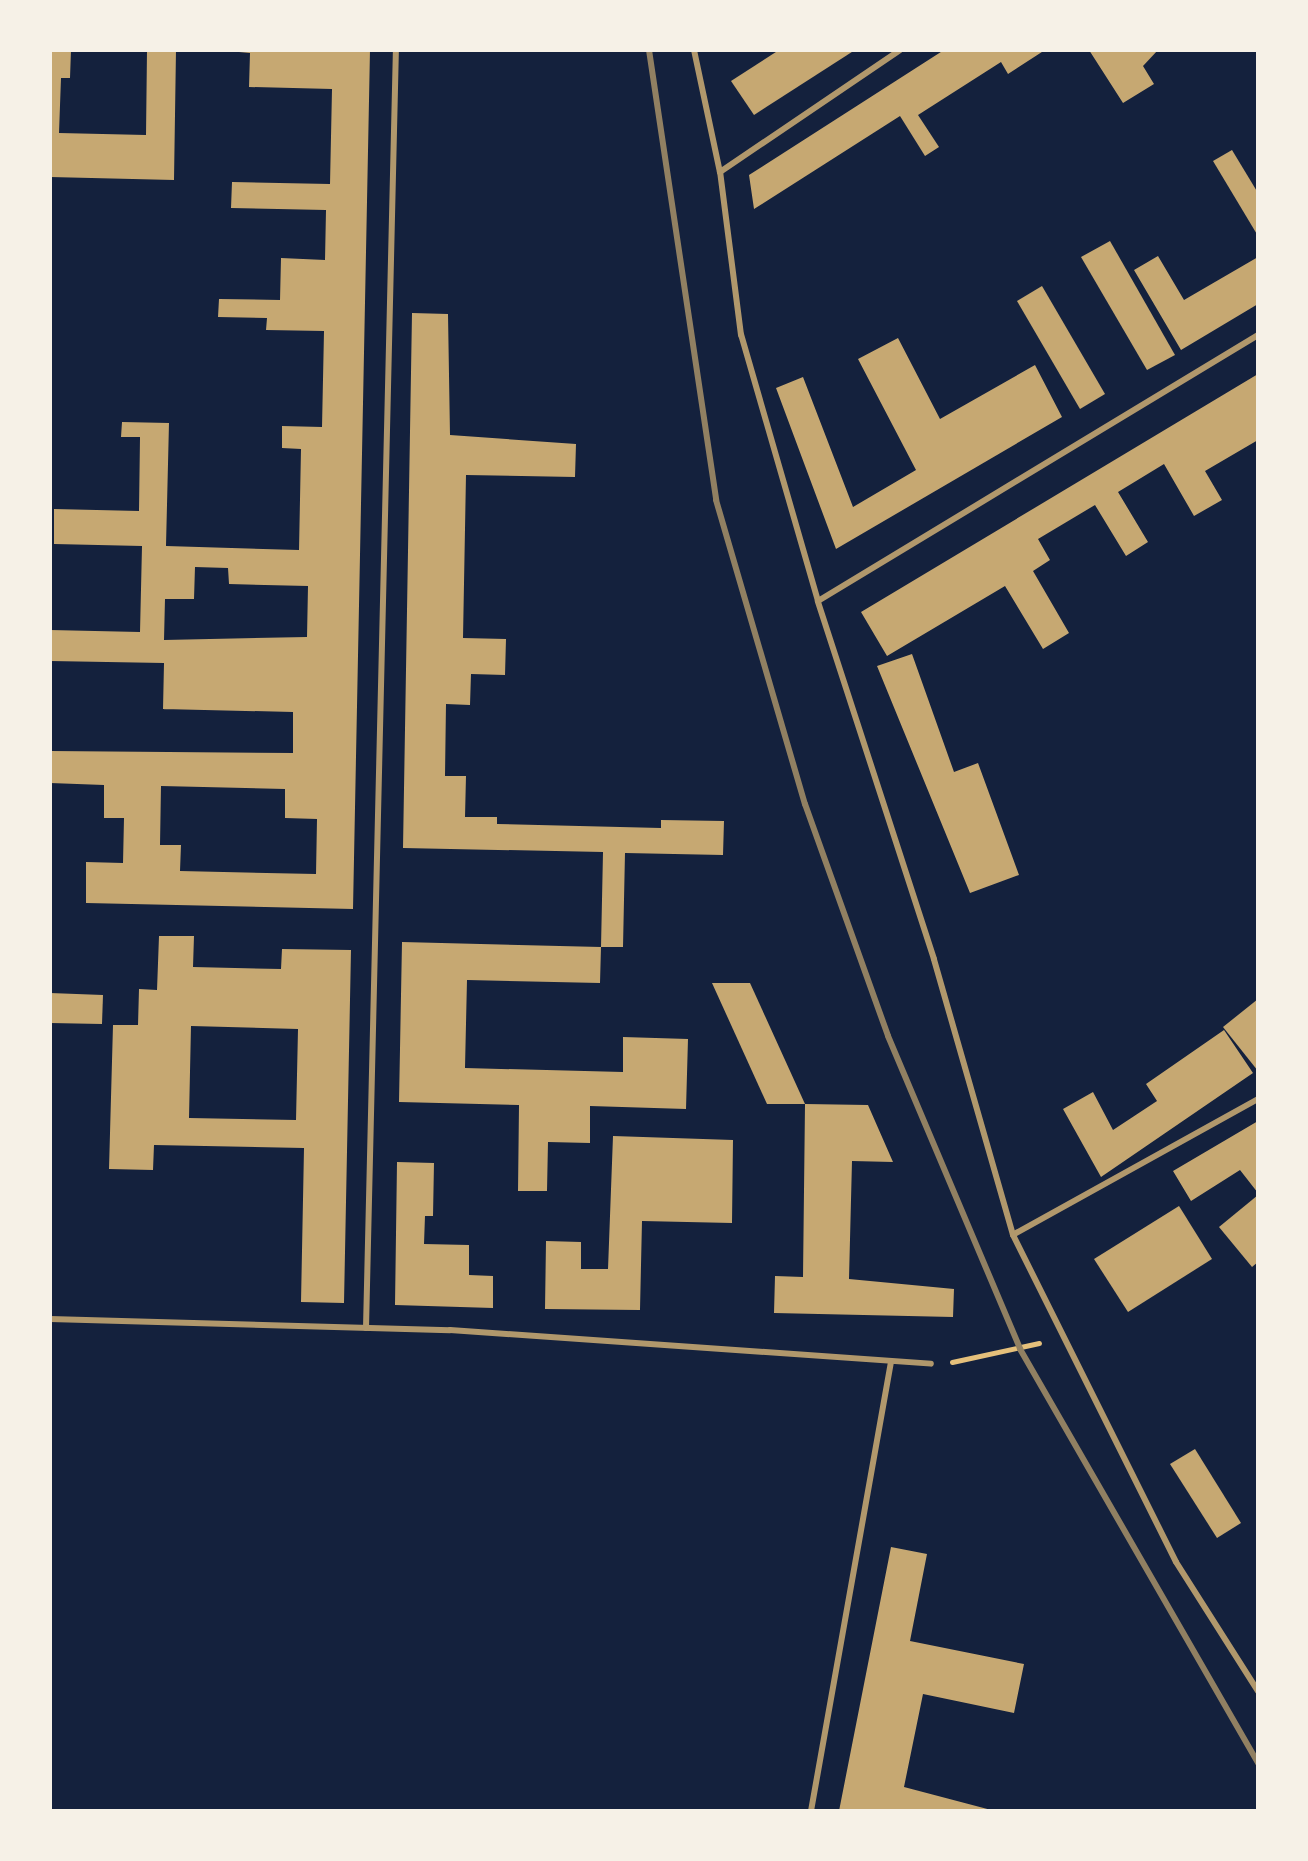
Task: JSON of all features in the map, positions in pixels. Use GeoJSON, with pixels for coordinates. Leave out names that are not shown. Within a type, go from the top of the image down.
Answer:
{"type":"FeatureCollection","features":[{"type":"Feature","properties":{"kind":"lane"},"geometry":{"type":"LineString","coordinates":[[366,1328],[396,50]]}},
{"type":"Feature","properties":{"kind":"lane"},"geometry":{"type":"LineString","coordinates":[[694,50],[720,172],[741,335],[818,601],[934,959],[1013,1235],[1176,1562],[1258,1691]]}},
{"type":"Feature","properties":{"kind":"lane"},"geometry":{"type":"LineString","coordinates":[[720,172],[900,50]]}},
{"type":"Feature","properties":{"kind":"lane"},"geometry":{"type":"LineString","coordinates":[[818,601],[1258,335]]}},
{"type":"Feature","properties":{"kind":"lane"},"geometry":{"type":"LineString","coordinates":[[1013,1235],[1258,1099]]}},
{"type":"Feature","properties":{"kind":"lane"},"geometry":{"type":"LineString","coordinates":[[50,1319],[366,1328],[931,1364]]}},
{"type":"Feature","properties":{"kind":"lane"},"geometry":{"type":"LineString","coordinates":[[811,1811],[891,1362]]}},
{"type":"Feature","properties":{"kind":"path"},"geometry":{"type":"LineString","coordinates":[[931,1364],[996,1358],[1062,1332]]}},
{"type":"Feature","properties":{"kind":"building"},"geometry":{"type":"Polygon","coordinates":[[[50,50],[71,50],[70,78],[61,78],[59,133],[146,135],[147,50],[176,50],[174,180],[50,177],[50,50]]]}},
{"type":"Feature","properties":{"kind":"building"},"geometry":{"type":"Polygon","coordinates":[[[217,50],[370,50],[353,909],[86,903],[86,862],[123,863],[124,818],[104,818],[104,785],[50,783],[50,751],[293,753],[293,712],[163,709],[164,663],[50,661],[50,630],[140,632],[142,546],[54,544],[54,509],[139,511],[140,437],[121,437],[122,422],[169,423],[166,546],[299,550],[301,449],[282,448],[282,426],[322,427],[324,331],[266,330],[267,318],[218,317],[219,299],[280,300],[281,258],[325,260],[326,210],[231,208],[232,182],[330,184],[332,89],[249,87],[250,53],[217,50]],[[195,567],[194,599],[165,599],[164,640],[307,637],[308,586],[229,584],[228,568],[195,567]],[[161,786],[160,845],[181,845],[180,871],[316,874],[317,819],[285,818],[285,789],[161,786]]]}},
{"type":"Feature","properties":{"kind":"building"},"geometry":{"type":"Polygon","coordinates":[[[779,50],[855,50],[754,115],[731,81],[779,50]]]}},
{"type":"Feature","properties":{"kind":"building"},"geometry":{"type":"Polygon","coordinates":[[[944,50],[1045,50],[1008,74],[1001,62],[918,115],[939,147],[925,156],[900,116],[754,209],[749,175],[944,50]]]}},
{"type":"Feature","properties":{"kind":"building"},"geometry":{"type":"Polygon","coordinates":[[[1089,50],[1158,50],[1143,66],[1154,84],[1123,103],[1089,50]]]}},
{"type":"Feature","properties":{"kind":"building"},"geometry":{"type":"Polygon","coordinates":[[[1232,150],[1258,193],[1258,236],[1213,161],[1232,150]]]}},
{"type":"Feature","properties":{"kind":"building"},"geometry":{"type":"Polygon","coordinates":[[[1110,241],[1175,355],[1147,370],[1081,257],[1110,241]]]}},
{"type":"Feature","properties":{"kind":"building"},"geometry":{"type":"Polygon","coordinates":[[[1158,256],[1184,300],[1258,257],[1258,304],[1181,350],[1134,270],[1158,256]]]}},
{"type":"Feature","properties":{"kind":"building"},"geometry":{"type":"Polygon","coordinates":[[[1042,286],[1105,394],[1080,409],[1017,301],[1042,286]]]}},
{"type":"Feature","properties":{"kind":"building"},"geometry":{"type":"Polygon","coordinates":[[[412,313],[448,314],[450,435],[576,444],[575,477],[466,475],[463,638],[506,639],[505,675],[471,674],[470,705],[446,704],[445,776],[466,776],[465,817],[497,817],[497,824],[661,828],[661,820],[724,821],[723,855],[625,853],[623,947],[601,947],[603,852],[403,848],[412,313]]]}},
{"type":"Feature","properties":{"kind":"building"},"geometry":{"type":"Polygon","coordinates":[[[898,338],[940,419],[1035,365],[1062,417],[836,549],[776,388],[803,377],[853,507],[916,470],[858,359],[898,338]]]}},
{"type":"Feature","properties":{"kind":"building"},"geometry":{"type":"Polygon","coordinates":[[[1258,374],[1258,440],[1205,471],[1222,500],[1194,516],[1164,464],[1118,492],[1148,542],[1126,556],[1095,505],[1038,539],[1050,560],[1033,571],[1069,633],[1043,649],[1005,586],[887,656],[861,612],[1258,374]]]}},
{"type":"Feature","properties":{"kind":"building"},"geometry":{"type":"Polygon","coordinates":[[[912,654],[954,772],[978,763],[1019,875],[970,893],[877,666],[912,654]]]}},
{"type":"Feature","properties":{"kind":"building"},"geometry":{"type":"Polygon","coordinates":[[[159,936],[194,936],[193,967],[281,969],[282,949],[351,950],[344,1303],[301,1302],[304,1148],[154,1145],[153,1170],[109,1169],[113,1025],[138,1025],[139,989],[157,990],[159,936]],[[191,1026],[189,1118],[296,1120],[298,1029],[191,1026]]]}},
{"type":"Feature","properties":{"kind":"building"},"geometry":{"type":"Polygon","coordinates":[[[402,942],[601,947],[600,983],[467,980],[465,1068],[623,1072],[623,1037],[688,1039],[686,1109],[590,1106],[590,1143],[548,1142],[547,1191],[518,1191],[519,1105],[399,1102],[402,942]]]}},
{"type":"Feature","properties":{"kind":"building"},"geometry":{"type":"Polygon","coordinates":[[[712,983],[750,983],[805,1104],[767,1104],[712,983]]]}},
{"type":"Feature","properties":{"kind":"building"},"geometry":{"type":"Polygon","coordinates":[[[50,993],[103,995],[102,1024],[50,1023],[50,993]]]}},
{"type":"Feature","properties":{"kind":"building"},"geometry":{"type":"Polygon","coordinates":[[[1258,999],[1258,1071],[1223,1027],[1258,999]]]}},
{"type":"Feature","properties":{"kind":"building"},"geometry":{"type":"Polygon","coordinates":[[[1224,1030],[1253,1073],[1101,1177],[1063,1109],[1093,1092],[1113,1130],[1157,1101],[1146,1084],[1224,1030]]]}},
{"type":"Feature","properties":{"kind":"building"},"geometry":{"type":"Polygon","coordinates":[[[805,1104],[868,1105],[893,1162],[852,1161],[849,1279],[954,1289],[953,1317],[774,1313],[775,1276],[803,1277],[805,1104]]]}},
{"type":"Feature","properties":{"kind":"building"},"geometry":{"type":"Polygon","coordinates":[[[1258,1121],[1258,1193],[1240,1170],[1191,1201],[1173,1171],[1258,1121]]]}},
{"type":"Feature","properties":{"kind":"building"},"geometry":{"type":"Polygon","coordinates":[[[613,1136],[733,1140],[732,1223],[642,1221],[640,1310],[545,1309],[546,1241],[581,1242],[581,1269],[608,1269],[613,1136]]]}},
{"type":"Feature","properties":{"kind":"building"},"geometry":{"type":"Polygon","coordinates":[[[397,1162],[434,1163],[433,1216],[425,1216],[424,1244],[469,1245],[469,1275],[493,1276],[493,1308],[395,1305],[397,1162]]]}},
{"type":"Feature","properties":{"kind":"building"},"geometry":{"type":"Polygon","coordinates":[[[1258,1195],[1258,1262],[1252,1267],[1219,1227],[1258,1195]]]}},
{"type":"Feature","properties":{"kind":"building"},"geometry":{"type":"Polygon","coordinates":[[[1179,1206],[1212,1259],[1128,1312],[1094,1259],[1179,1206]]]}},
{"type":"Feature","properties":{"kind":"building"},"geometry":{"type":"Polygon","coordinates":[[[1195,1449],[1241,1523],[1217,1538],[1170,1464],[1195,1449]]]}},
{"type":"Feature","properties":{"kind":"building"},"geometry":{"type":"Polygon","coordinates":[[[891,1547],[927,1554],[910,1641],[1024,1664],[1014,1713],[923,1694],[904,1787],[995,1811],[839,1811],[891,1547]]]}},
{"type":"Feature","properties":{"kind":"railway"},"geometry":{"type":"LineString","coordinates":[[649,50],[716,500],[805,804],[888,1036],[1020,1349],[1258,1763]]}}]}
